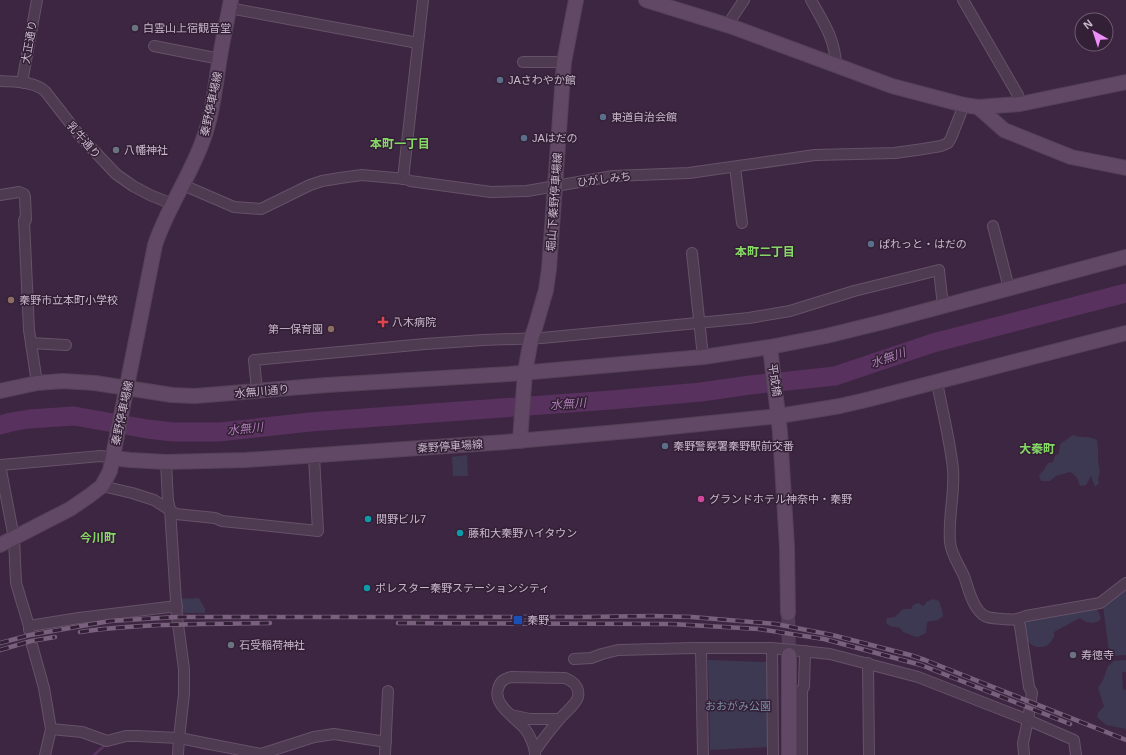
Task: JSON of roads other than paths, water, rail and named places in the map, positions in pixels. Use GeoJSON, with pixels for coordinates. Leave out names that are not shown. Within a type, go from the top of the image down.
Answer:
{"type":"FeatureCollection","features":[{"type":"Feature","properties":{"kind":"street","name":"大正通り"},"geometry":{"type":"LineString","coordinates":[[24,83],[23,77],[37,0]]}},
{"type":"Feature","properties":{"kind":"street"},"geometry":{"type":"LineString","coordinates":[[403,179],[423,0]]}},
{"type":"Feature","properties":{"kind":"street","name":"堀山下秦野停車場線"},"geometry":{"type":"LineString","coordinates":[[520,437],[524,376],[531,339],[547,283],[549,269],[564,62],[576,0]]}},
{"type":"Feature","properties":{"kind":"street"},"geometry":{"type":"LineString","coordinates":[[646,0],[730,26],[892,86],[971,106],[1020,104],[1126,82]]}},
{"type":"Feature","properties":{"kind":"street"},"geometry":{"type":"LineString","coordinates":[[730,26],[732,18],[744,0]]}},
{"type":"Feature","properties":{"kind":"street"},"geometry":{"type":"LineString","coordinates":[[811,0],[829,32],[835,51],[836,65]]}},
{"type":"Feature","properties":{"kind":"street"},"geometry":{"type":"LineString","coordinates":[[964,0],[1018,95],[1020,104]]}},
{"type":"Feature","properties":{"kind":"street"},"geometry":{"type":"LineString","coordinates":[[230,4],[418,43]]}},
{"type":"Feature","properties":{"kind":"street","name":"秦野停車場線"},"geometry":{"type":"LineString","coordinates":[[230,4],[210,117],[204,140],[183,185],[172,204],[159,232],[155,245],[144,294],[114,455],[130,460],[166,462],[246,460],[314,456],[520,437],[641,430],[778,410],[840,406],[1126,333]]}},
{"type":"Feature","properties":{"kind":"street"},"geometry":{"type":"LineString","coordinates":[[154,46],[220,58]]}},
{"type":"Feature","properties":{"kind":"street"},"geometry":{"type":"LineString","coordinates":[[523,62],[564,62]]}},
{"type":"Feature","properties":{"kind":"street","name":"乳牛通り"},"geometry":{"type":"LineString","coordinates":[[0,80],[39,86],[45,91],[80,136],[116,174],[133,186],[172,204]]}},
{"type":"Feature","properties":{"kind":"street"},"geometry":{"type":"LineString","coordinates":[[971,106],[1004,130],[1071,157],[1126,168]]}},
{"type":"Feature","properties":{"kind":"street","name":"ひがしみち"},"geometry":{"type":"LineString","coordinates":[[183,185],[234,207],[261,209],[310,184],[362,175],[403,179],[410,182],[491,192],[527,191],[613,176],[689,173],[815,155],[895,153],[941,146],[948,143],[971,106]]}},
{"type":"Feature","properties":{"kind":"street"},"geometry":{"type":"LineString","coordinates":[[735,167],[745,212],[742,223]]}},
{"type":"Feature","properties":{"kind":"street"},"geometry":{"type":"LineString","coordinates":[[0,195],[19,192],[24,194],[25,197],[26,220],[24,220],[27,293],[31,343],[37,383]]}},
{"type":"Feature","properties":{"kind":"street"},"geometry":{"type":"LineString","coordinates":[[993,226],[1009,288]]}},
{"type":"Feature","properties":{"kind":"street"},"geometry":{"type":"LineString","coordinates":[[692,253],[704,357]]}},
{"type":"Feature","properties":{"kind":"street","name":"水無川通り"},"geometry":{"type":"LineString","coordinates":[[0,391],[37,383],[63,381],[95,383],[126,393],[195,396],[327,385],[524,376],[704,357],[771,352],[820,337],[872,325],[1126,257]]}},
{"type":"Feature","properties":{"kind":"street"},"geometry":{"type":"LineString","coordinates":[[257,391],[254,360],[426,344],[483,340],[531,339],[700,324],[749,318],[790,311],[854,291],[939,270],[943,306]]}},
{"type":"Feature","properties":{"kind":"street"},"geometry":{"type":"LineString","coordinates":[[31,343],[66,345]]}},
{"type":"Feature","properties":{"kind":"street","name":"平成橋"},"geometry":{"type":"LineString","coordinates":[[771,352],[778,410],[787,547],[788,613]]}},
{"type":"Feature","properties":{"kind":"street"},"geometry":{"type":"LineString","coordinates":[[936,382],[952,457],[953,471],[949,523],[950,544],[952,553],[963,575],[972,599],[980,612],[984,616],[991,618],[1018,620],[1026,616],[1100,603],[1126,583]]}},
{"type":"Feature","properties":{"kind":"street"},"geometry":{"type":"LineString","coordinates":[[0,545],[14,538],[70,508],[102,486],[110,471],[114,455],[0,465],[14,538],[16,583],[29,628],[79,618],[177,606]]}},
{"type":"Feature","properties":{"kind":"street"},"geometry":{"type":"LineString","coordinates":[[102,486],[154,500],[176,514],[216,518],[222,521],[318,531],[314,456]]}},
{"type":"Feature","properties":{"kind":"street"},"geometry":{"type":"LineString","coordinates":[[166,462],[177,618],[184,669],[184,694],[178,738],[178,755]]}},
{"type":"Feature","properties":{"kind":"street"},"geometry":{"type":"LineString","coordinates":[[1018,620],[1029,687],[1032,693],[1023,743],[1024,755]]}},
{"type":"Feature","properties":{"kind":"street"},"geometry":{"type":"LineString","coordinates":[[32,645],[44,688],[51,729],[45,755]]}},
{"type":"Feature","properties":{"kind":"street"},"geometry":{"type":"LineString","coordinates":[[574,659],[591,658],[618,650],[701,648],[772,648],[830,654],[918,677],[1028,720],[1074,740],[1076,755]]}},
{"type":"Feature","properties":{"kind":"street"},"geometry":{"type":"LineString","coordinates":[[701,648],[703,755]]}},
{"type":"Feature","properties":{"kind":"street"},"geometry":{"type":"LineString","coordinates":[[772,648],[773,755]]}},
{"type":"Feature","properties":{"kind":"street"},"geometry":{"type":"LineString","coordinates":[[802,755],[802,689],[804,687],[805,652]]}},
{"type":"Feature","properties":{"kind":"street"},"geometry":{"type":"LineString","coordinates":[[789,655],[789,755]]}},
{"type":"Feature","properties":{"kind":"street"},"geometry":{"type":"LineString","coordinates":[[868,663],[869,755]]}},
{"type":"Feature","properties":{"kind":"street"},"geometry":{"type":"LineString","coordinates":[[511,677],[565,678],[572,680],[578,690],[578,696],[575,702],[558,719],[535,753],[526,730],[501,705],[497,698],[497,691],[500,684],[503,680],[511,677]]}},
{"type":"Feature","properties":{"kind":"street"},"geometry":{"type":"LineString","coordinates":[[385,755],[388,691]]}},
{"type":"Feature","properties":{"kind":"street"},"geometry":{"type":"LineString","coordinates":[[511,714],[530,719],[558,719]]}},
{"type":"Feature","properties":{"kind":"street"},"geometry":{"type":"LineString","coordinates":[[51,729],[82,732],[107,741],[126,736],[178,738],[243,753],[261,754],[314,737],[334,734],[386,742]]}},
{"type":"Feature","properties":{"kind":"waterway","name":"水無川"},"geometry":{"type":"LineString","coordinates":[[0,425],[29,419],[74,416],[173,432],[219,432],[310,422],[701,392],[835,376],[933,343],[1126,293]]}},
{"type":"Feature","properties":{"kind":"waterway"},"geometry":{"type":"LineString","coordinates":[[94,755],[106,744]]}},
{"type":"Feature","properties":{"kind":"waterway"},"geometry":{"type":"LineString","coordinates":[[199,747],[209,749]]}},
{"type":"Feature","properties":{"kind":"tunnel"},"geometry":{"type":"LineString","coordinates":[[788,613],[789,655]]}},
{"type":"Feature","properties":{"kind":"railway"},"geometry":{"type":"LineString","coordinates":[[0,643],[30,635],[110,621],[177,617],[652,616],[692,617],[776,624],[832,635],[910,655],[1126,740]]}},
{"type":"Feature","properties":{"kind":"railway"},"geometry":{"type":"LineString","coordinates":[[80,632],[151,625],[270,623]]}},
{"type":"Feature","properties":{"kind":"railway"},"geometry":{"type":"LineString","coordinates":[[398,623],[672,624],[759,629],[824,639],[921,665],[1070,724]]}},
{"type":"Feature","properties":{"kind":"railway"},"geometry":{"type":"LineString","coordinates":[[0,650],[31,641],[55,637]]}},
{"type":"Feature","properties":{"kind":"place","name":"白雲山上宿観音堂"},"geometry":{"type":"Point","coordinates":[135,28]}},
{"type":"Feature","properties":{"kind":"place","name":"JAさわやか館"},"geometry":{"type":"Point","coordinates":[500,80]}},
{"type":"Feature","properties":{"kind":"place","name":"東道自治会館"},"geometry":{"type":"Point","coordinates":[603,117]}},
{"type":"Feature","properties":{"kind":"place","name":"JAはだの"},"geometry":{"type":"Point","coordinates":[524,138]}},
{"type":"Feature","properties":{"kind":"place","name":"八幡神社"},"geometry":{"type":"Point","coordinates":[116,150]}},
{"type":"Feature","properties":{"kind":"place","name":"ぱれっと・はだの"},"geometry":{"type":"Point","coordinates":[871,244]}},
{"type":"Feature","properties":{"kind":"place","name":"秦野市立本町小学校"},"geometry":{"type":"Point","coordinates":[11,300]}},
{"type":"Feature","properties":{"kind":"place","name":"八木病院"},"geometry":{"type":"Point","coordinates":[383,322]}},
{"type":"Feature","properties":{"kind":"place","name":"第一保育園"},"geometry":{"type":"Point","coordinates":[331,329]}},
{"type":"Feature","properties":{"kind":"place","name":"秦野警察署秦野駅前交番"},"geometry":{"type":"Point","coordinates":[665,446]}},
{"type":"Feature","properties":{"kind":"place","name":"グランドホテル神奈中・秦野"},"geometry":{"type":"Point","coordinates":[701,499]}},
{"type":"Feature","properties":{"kind":"place","name":"関野ビル7"},"geometry":{"type":"Point","coordinates":[368,519]}},
{"type":"Feature","properties":{"kind":"place","name":"藤和大秦野ハイタウン"},"geometry":{"type":"Point","coordinates":[460,533]}},
{"type":"Feature","properties":{"kind":"place","name":"ポレスター秦野ステーションシティ"},"geometry":{"type":"Point","coordinates":[367,588]}},
{"type":"Feature","properties":{"kind":"place","name":"秦野"},"geometry":{"type":"Point","coordinates":[518,620]}},
{"type":"Feature","properties":{"kind":"place","name":"石受稲荷神社"},"geometry":{"type":"Point","coordinates":[231,645]}},
{"type":"Feature","properties":{"kind":"place","name":"寿徳寺"},"geometry":{"type":"Point","coordinates":[1073,655]}},
{"type":"Feature","properties":{"kind":"district","name":"本町一丁目"},"geometry":{"type":"Point","coordinates":[400,144]}},
{"type":"Feature","properties":{"kind":"district","name":"本町二丁目"},"geometry":{"type":"Point","coordinates":[765,252]}},
{"type":"Feature","properties":{"kind":"district","name":"大秦町"},"geometry":{"type":"Point","coordinates":[1037,449]}},
{"type":"Feature","properties":{"kind":"district","name":"今川町"},"geometry":{"type":"Point","coordinates":[98,538]}},
{"type":"Feature","properties":{"kind":"park label","name":"おおがみ公園"},"geometry":{"type":"Point","coordinates":[738,706]}}]}
